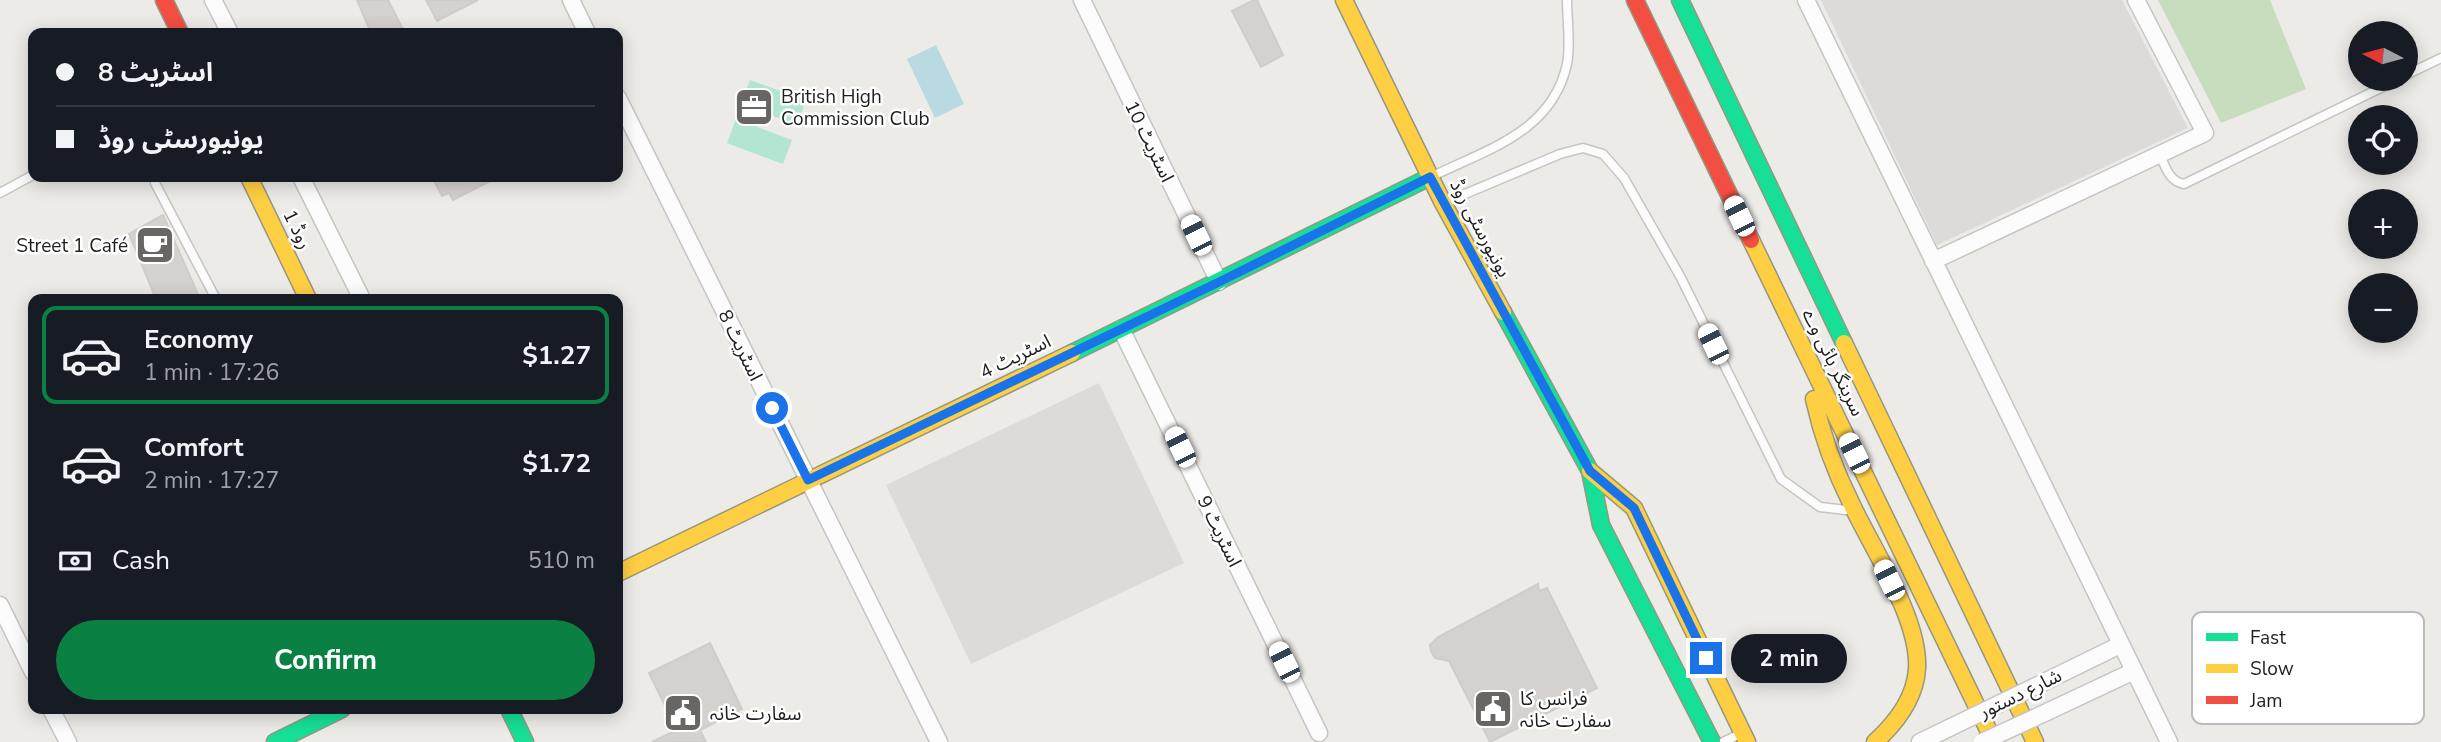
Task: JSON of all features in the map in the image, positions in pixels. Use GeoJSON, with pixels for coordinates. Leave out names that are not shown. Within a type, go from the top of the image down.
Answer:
{"type":"FeatureCollection","features":[{"type":"Feature","properties":{"kind":"main road"},"geometry":{"type":"LineString","coordinates":[[164,0],[178,28]]}},
{"type":"Feature","properties":{"kind":"main road","name":"یونیورسٹی روڈ"},"geometry":{"type":"LineString","coordinates":[[1344,0],[1443,203],[1590,471],[1601,525],[1712,742]]}},
{"type":"Feature","properties":{"kind":"main road","name":"سرینگر ہائی وے"},"geometry":{"type":"LineString","coordinates":[[1635,0],[1994,742]]}},
{"type":"Feature","properties":{"kind":"main road","name":"سرینگر ہائی وے"},"geometry":{"type":"LineString","coordinates":[[1680,0],[2035,742]]}},
{"type":"Feature","properties":{"kind":"main road","name":"اسٹریٹ 4"},"geometry":{"type":"LineString","coordinates":[[623,571],[1430,177]]}},
{"type":"Feature","properties":{"kind":"main road","name":"روڈ 1"},"geometry":{"type":"LineString","coordinates":[[251,182],[306,294]]}},
{"type":"Feature","properties":{"kind":"main road"},"geometry":{"type":"LineString","coordinates":[[1807,355],[1818,418],[1832,465],[1900,603],[1915,640],[1917,668],[1913,692],[1907,706],[1891,728],[1875,742]]}},
{"type":"Feature","properties":{"kind":"main road","name":"یونیورسٹی روڈ"},"geometry":{"type":"LineString","coordinates":[[1590,471],[1634,508],[1745,737]]}},
{"type":"Feature","properties":{"kind":"main road"},"geometry":{"type":"LineString","coordinates":[[275,742],[332,714]]}},
{"type":"Feature","properties":{"kind":"main road"},"geometry":{"type":"LineString","coordinates":[[511,714],[525,742]]}},
{"type":"Feature","properties":{"kind":"street"},"geometry":{"type":"LineString","coordinates":[[214,0],[228,28]]}},
{"type":"Feature","properties":{"kind":"street"},"geometry":{"type":"LineString","coordinates":[[571,0],[580,28]]}},
{"type":"Feature","properties":{"kind":"street","name":"اسٹریٹ 10"},"geometry":{"type":"LineString","coordinates":[[1082,0],[1219,282]]}},
{"type":"Feature","properties":{"kind":"street"},"geometry":{"type":"LineString","coordinates":[[1806,0],[2169,742]]}},
{"type":"Feature","properties":{"kind":"street"},"geometry":{"type":"LineString","coordinates":[[1933,261],[2205,133],[2136,0]]}},
{"type":"Feature","properties":{"kind":"street","name":"اسٹریٹ 8"},"geometry":{"type":"LineString","coordinates":[[623,108],[939,742]]}},
{"type":"Feature","properties":{"kind":"street"},"geometry":{"type":"LineString","coordinates":[[304,182],[360,294]]}},
{"type":"Feature","properties":{"kind":"street","name":"اسٹریٹ 9"},"geometry":{"type":"LineString","coordinates":[[1121,328],[1319,733]]}},
{"type":"Feature","properties":{"kind":"street"},"geometry":{"type":"LineString","coordinates":[[0,605],[28,662]]}},
{"type":"Feature","properties":{"kind":"street","name":"شارع دستور"},"geometry":{"type":"LineString","coordinates":[[1920,742],[2120,645]]}},
{"type":"Feature","properties":{"kind":"street","name":"شارع دستور"},"geometry":{"type":"LineString","coordinates":[[1982,742],[2134,671]]}},
{"type":"Feature","properties":{"kind":"street"},"geometry":{"type":"LineString","coordinates":[[54,714],[68,742]]}},
{"type":"Feature","properties":{"kind":"lane"},"geometry":{"type":"LineString","coordinates":[[1430,177],[1517,135],[1543,115],[1559,90],[1568,62],[1567,0]]}},
{"type":"Feature","properties":{"kind":"lane"},"geometry":{"type":"LineString","coordinates":[[2418,69],[2441,58]]}},
{"type":"Feature","properties":{"kind":"lane"},"geometry":{"type":"LineString","coordinates":[[2160,155],[2171,177],[2176,183],[2184,184],[2374,91]]}},
{"type":"Feature","properties":{"kind":"lane"},"geometry":{"type":"LineString","coordinates":[[1443,203],[1560,154],[1583,148],[1603,154],[1624,178],[1680,276],[1781,479],[1820,507],[1855,511]]}},
{"type":"Feature","properties":{"kind":"lane"},"geometry":{"type":"LineString","coordinates":[[0,193],[28,178]]}},
{"type":"Feature","properties":{"kind":"lane"},"geometry":{"type":"LineString","coordinates":[[155,182],[213,294]]}},
{"type":"Feature","properties":{"kind":"lane"},"geometry":{"type":"LineString","coordinates":[[1723,742],[1745,737]]}},
{"type":"Feature","properties":{"kind":"shaded area"},"geometry":{"type":"Polygon","coordinates":[[[1821,0],[2122,0],[2188,128],[1937,245],[1821,0]]]}},
{"type":"Feature","properties":{"kind":"shaded area"},"geometry":{"type":"Polygon","coordinates":[[[1099,383],[1184,563],[971,664],[886,485],[1099,383]]]}},
{"type":"Feature","properties":{"kind":"green space"},"geometry":{"type":"Polygon","coordinates":[[[2158,0],[2270,0],[2306,89],[2221,123],[2158,0]]]}},
{"type":"Feature","properties":{"kind":"green space"},"geometry":{"type":"Polygon","coordinates":[[[750,80],[806,100],[797,125],[741,104],[750,80]]]}},
{"type":"Feature","properties":{"kind":"green space"},"geometry":{"type":"Polygon","coordinates":[[[736,119],[792,140],[783,164],[727,143],[736,119]]]}},
{"type":"Feature","properties":{"kind":"water"},"geometry":{"type":"Polygon","coordinates":[[[936,45],[964,104],[935,118],[907,59],[936,45]]]}},
{"type":"Feature","properties":{"kind":"building"},"geometry":{"type":"Polygon","coordinates":[[[357,0],[388,0],[402,28],[369,28],[357,0]]]}},
{"type":"Feature","properties":{"kind":"building"},"geometry":{"type":"Polygon","coordinates":[[[426,0],[478,0],[437,21],[426,0]]]}},
{"type":"Feature","properties":{"kind":"building"},"geometry":{"type":"Polygon","coordinates":[[[1257,0],[1283,55],[1261,67],[1232,11],[1257,0]]]}},
{"type":"Feature","properties":{"kind":"building"},"geometry":{"type":"Polygon","coordinates":[[[435,182],[488,182],[453,200],[449,193],[442,196],[435,182]]]}},
{"type":"Feature","properties":{"kind":"building"},"geometry":{"type":"Polygon","coordinates":[[[163,215],[198,294],[154,294],[129,234],[163,215]]]}},
{"type":"Feature","properties":{"kind":"building"},"geometry":{"type":"Polygon","coordinates":[[[1538,584],[1539,591],[1547,588],[1597,688],[1490,742],[1449,661],[1435,658],[1430,645],[1438,637],[1538,584]]]}},
{"type":"Feature","properties":{"kind":"building"},"geometry":{"type":"Polygon","coordinates":[[[710,643],[742,709],[700,730],[706,742],[652,742],[677,730],[649,673],[710,643]]]}},
{"type":"Feature","properties":{"kind":"traffic: fast"},"geometry":{"type":"LineString","coordinates":[[1680,0],[1844,343]]}},
{"type":"Feature","properties":{"kind":"traffic: fast"},"geometry":{"type":"LineString","coordinates":[[1072,353],[1430,177]]}},
{"type":"Feature","properties":{"kind":"traffic: fast"},"geometry":{"type":"LineString","coordinates":[[1503,312],[1590,471],[1601,525],[1712,742]]}},
{"type":"Feature","properties":{"kind":"traffic: fast"},"geometry":{"type":"LineString","coordinates":[[275,742],[332,714]]}},
{"type":"Feature","properties":{"kind":"traffic: fast"},"geometry":{"type":"LineString","coordinates":[[511,714],[525,742]]}},
{"type":"Feature","properties":{"kind":"traffic: slow"},"geometry":{"type":"LineString","coordinates":[[1344,0],[1443,203],[1503,312]]}},
{"type":"Feature","properties":{"kind":"traffic: slow"},"geometry":{"type":"LineString","coordinates":[[251,182],[306,294]]}},
{"type":"Feature","properties":{"kind":"traffic: slow"},"geometry":{"type":"LineString","coordinates":[[1751,240],[1994,742]]}},
{"type":"Feature","properties":{"kind":"traffic: slow"},"geometry":{"type":"LineString","coordinates":[[1844,343],[2035,742]]}},
{"type":"Feature","properties":{"kind":"traffic: slow"},"geometry":{"type":"LineString","coordinates":[[623,571],[1072,353]]}},
{"type":"Feature","properties":{"kind":"traffic: slow"},"geometry":{"type":"LineString","coordinates":[[1814,399],[1835,466],[1894,585],[1916,649],[1917,669],[1913,690],[1897,718],[1875,742]]}},
{"type":"Feature","properties":{"kind":"traffic: slow"},"geometry":{"type":"LineString","coordinates":[[1590,471],[1634,508],[1747,742]]}},
{"type":"Feature","properties":{"kind":"traffic: jam"},"geometry":{"type":"LineString","coordinates":[[164,0],[178,28]]}},
{"type":"Feature","properties":{"kind":"traffic: jam"},"geometry":{"type":"LineString","coordinates":[[1635,0],[1751,240]]}},
{"type":"Feature","properties":{"kind":"place","name":"British High Commission Club"},"geometry":{"type":"Point","coordinates":[754,107]}},
{"type":"Feature","properties":{"kind":"place","name":"Street 1 Café"},"geometry":{"type":"Point","coordinates":[155,245]}},
{"type":"Feature","properties":{"kind":"place","name":"فرانس کا سفارت خانہ"},"geometry":{"type":"Point","coordinates":[1493,709]}},
{"type":"Feature","properties":{"kind":"place","name":"سفارت خانہ"},"geometry":{"type":"Point","coordinates":[683,713]}},
{"type":"Feature","properties":{"kind":"route"},"geometry":{"type":"LineString","coordinates":[[772,408],[808,480],[1430,177],[1590,471],[1634,508],[1706,658]]}}]}
